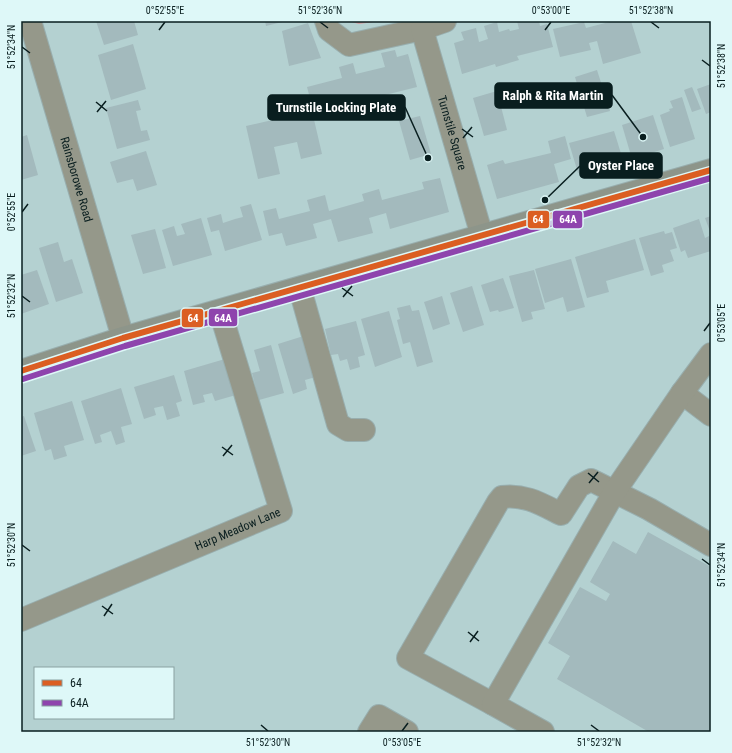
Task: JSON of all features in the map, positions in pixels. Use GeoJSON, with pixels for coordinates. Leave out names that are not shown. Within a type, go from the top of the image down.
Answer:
{"type":"FeatureCollection","features":[{"type":"Feature","properties":{"kind":"main road"},"geometry":{"type":"LineString","coordinates":[[21,371],[123,338],[711,170]]}},
{"type":"Feature","properties":{"kind":"street","name":"Rainsborowe Road"},"geometry":{"type":"LineString","coordinates":[[30,21],[123,338]]}},
{"type":"Feature","properties":{"kind":"street"},"geometry":{"type":"LineString","coordinates":[[326,21],[329,30],[349,45],[422,29],[445,21]]}},
{"type":"Feature","properties":{"kind":"street","name":"Turnstile Square"},"geometry":{"type":"LineString","coordinates":[[422,29],[482,236]]}},
{"type":"Feature","properties":{"kind":"street"},"geometry":{"type":"LineString","coordinates":[[300,288],[338,424],[348,430],[364,430]]}},
{"type":"Feature","properties":{"kind":"street","name":"Harp Meadow Lane"},"geometry":{"type":"LineString","coordinates":[[23,620],[281,511],[220,311]]}},
{"type":"Feature","properties":{"kind":"street"},"geometry":{"type":"LineString","coordinates":[[493,704],[615,491],[682,393],[711,354]]}},
{"type":"Feature","properties":{"kind":"street"},"geometry":{"type":"LineString","coordinates":[[682,393],[711,415]]}},
{"type":"Feature","properties":{"kind":"street"},"geometry":{"type":"LineString","coordinates":[[543,732],[408,658],[502,497],[516,495],[531,498],[561,514],[579,486],[591,480],[615,491],[711,545]]}},
{"type":"Feature","properties":{"kind":"street"},"geometry":{"type":"LineString","coordinates":[[369,732],[379,716],[407,732]]}},
{"type":"Feature","properties":{"kind":"shaded area"},"geometry":{"type":"Polygon","coordinates":[[[348,21],[381,21],[359,24],[348,21]]]}},
{"type":"Feature","properties":{"kind":"building"},"geometry":{"type":"Polygon","coordinates":[[[96,21],[134,21],[138,35],[104,45],[96,21]]]}},
{"type":"Feature","properties":{"kind":"building"},"geometry":{"type":"Polygon","coordinates":[[[265,21],[282,21],[282,22],[266,26],[265,21]]]}},
{"type":"Feature","properties":{"kind":"building"},"geometry":{"type":"Polygon","coordinates":[[[517,21],[539,21],[540,26],[547,24],[553,47],[517,56],[519,60],[496,67],[495,64],[462,74],[454,43],[464,40],[461,32],[476,28],[479,42],[488,39],[484,26],[497,22],[499,32],[509,29],[510,31],[519,29],[517,21]]]}},
{"type":"Feature","properties":{"kind":"building"},"geometry":{"type":"Polygon","coordinates":[[[613,21],[631,21],[641,53],[603,64],[597,41],[589,43],[591,50],[560,57],[553,29],[584,22],[586,28],[613,21]]]}},
{"type":"Feature","properties":{"kind":"building"},"geometry":{"type":"Polygon","coordinates":[[[308,23],[321,58],[289,66],[282,31],[308,23]]]}},
{"type":"Feature","properties":{"kind":"building"},"geometry":{"type":"Polygon","coordinates":[[[133,44],[146,89],[111,100],[98,55],[133,44]]]}},
{"type":"Feature","properties":{"kind":"building"},"geometry":{"type":"Polygon","coordinates":[[[395,50],[397,57],[408,54],[417,87],[361,101],[359,95],[347,98],[349,108],[315,117],[307,87],[342,78],[339,67],[353,63],[356,74],[385,67],[381,53],[395,50]]]}},
{"type":"Feature","properties":{"kind":"building"},"geometry":{"type":"Polygon","coordinates":[[[597,70],[610,111],[587,117],[575,77],[597,70]]]}},
{"type":"Feature","properties":{"kind":"building"},"geometry":{"type":"Polygon","coordinates":[[[711,84],[711,112],[706,114],[697,89],[711,84]]]}},
{"type":"Feature","properties":{"kind":"building"},"geometry":{"type":"Polygon","coordinates":[[[692,87],[701,109],[692,112],[684,90],[692,87]]]}},
{"type":"Feature","properties":{"kind":"building"},"geometry":{"type":"Polygon","coordinates":[[[497,91],[507,130],[484,136],[473,98],[497,91]]]}},
{"type":"Feature","properties":{"kind":"building"},"geometry":{"type":"Polygon","coordinates":[[[682,97],[695,139],[670,147],[660,115],[670,111],[669,109],[673,108],[670,101],[682,97]]]}},
{"type":"Feature","properties":{"kind":"building"},"geometry":{"type":"Polygon","coordinates":[[[138,100],[141,110],[136,111],[141,131],[147,130],[150,140],[117,149],[106,108],[138,100]]]}},
{"type":"Feature","properties":{"kind":"building"},"geometry":{"type":"Polygon","coordinates":[[[312,111],[322,154],[301,159],[297,142],[274,147],[280,174],[258,179],[246,126],[312,111]]]}},
{"type":"Feature","properties":{"kind":"building"},"geometry":{"type":"Polygon","coordinates":[[[653,115],[664,149],[632,159],[622,125],[653,115]]]}},
{"type":"Feature","properties":{"kind":"building"},"geometry":{"type":"Polygon","coordinates":[[[420,116],[431,154],[410,160],[399,121],[420,116]]]}},
{"type":"Feature","properties":{"kind":"building"},"geometry":{"type":"Polygon","coordinates":[[[614,131],[623,160],[578,173],[569,143],[614,131]]]}},
{"type":"Feature","properties":{"kind":"building"},"geometry":{"type":"Polygon","coordinates":[[[27,135],[38,175],[21,180],[21,137],[27,135]]]}},
{"type":"Feature","properties":{"kind":"building"},"geometry":{"type":"Polygon","coordinates":[[[565,136],[571,159],[554,164],[559,182],[497,199],[487,165],[503,160],[505,164],[551,153],[548,141],[565,136]]]}},
{"type":"Feature","properties":{"kind":"building"},"geometry":{"type":"Polygon","coordinates":[[[146,151],[157,185],[137,191],[133,179],[117,183],[110,162],[146,151]]]}},
{"type":"Feature","properties":{"kind":"building"},"geometry":{"type":"Polygon","coordinates":[[[440,178],[449,212],[390,229],[386,213],[369,218],[373,233],[338,242],[331,219],[313,224],[317,238],[286,246],[282,233],[269,236],[263,211],[276,208],[279,219],[310,211],[307,200],[325,195],[329,211],[364,201],[362,194],[379,189],[382,200],[424,189],[422,182],[440,178]]]}},
{"type":"Feature","properties":{"kind":"building"},"geometry":{"type":"Polygon","coordinates":[[[251,204],[262,240],[225,251],[219,230],[211,232],[207,218],[221,214],[223,223],[243,217],[240,207],[251,204]]]}},
{"type":"Feature","properties":{"kind":"building"},"geometry":{"type":"Polygon","coordinates":[[[711,216],[711,234],[705,218],[711,216]]]}},
{"type":"Feature","properties":{"kind":"building"},"geometry":{"type":"Polygon","coordinates":[[[201,218],[212,255],[173,266],[162,230],[174,226],[177,236],[185,234],[181,224],[201,218]]]}},
{"type":"Feature","properties":{"kind":"building"},"geometry":{"type":"Polygon","coordinates":[[[699,219],[705,238],[709,236],[711,251],[688,258],[685,250],[681,252],[673,228],[699,219]]]}},
{"type":"Feature","properties":{"kind":"building"},"geometry":{"type":"Polygon","coordinates":[[[155,229],[166,268],[143,274],[131,235],[155,229]]]}},
{"type":"Feature","properties":{"kind":"building"},"geometry":{"type":"Polygon","coordinates":[[[664,231],[665,234],[672,232],[677,248],[670,250],[674,261],[662,265],[664,272],[651,276],[639,238],[664,231]]]}},
{"type":"Feature","properties":{"kind":"building"},"geometry":{"type":"Polygon","coordinates":[[[635,239],[644,270],[606,281],[609,292],[587,298],[575,257],[635,239]]]}},
{"type":"Feature","properties":{"kind":"building"},"geometry":{"type":"Polygon","coordinates":[[[58,242],[64,262],[72,259],[83,293],[56,302],[39,248],[58,242]]]}},
{"type":"Feature","properties":{"kind":"building"},"geometry":{"type":"Polygon","coordinates":[[[571,259],[585,307],[567,312],[563,297],[545,303],[535,269],[571,259]]]}},
{"type":"Feature","properties":{"kind":"building"},"geometry":{"type":"Polygon","coordinates":[[[37,270],[49,304],[21,314],[21,275],[37,270]]]}},
{"type":"Feature","properties":{"kind":"building"},"geometry":{"type":"Polygon","coordinates":[[[534,270],[545,309],[531,312],[533,319],[522,322],[509,276],[534,270]]]}},
{"type":"Feature","properties":{"kind":"building"},"geometry":{"type":"Polygon","coordinates":[[[503,278],[514,308],[499,312],[498,310],[490,312],[481,285],[503,278]]]}},
{"type":"Feature","properties":{"kind":"building"},"geometry":{"type":"Polygon","coordinates":[[[472,286],[484,325],[463,332],[450,293],[472,286]]]}},
{"type":"Feature","properties":{"kind":"building"},"geometry":{"type":"Polygon","coordinates":[[[442,296],[450,324],[433,330],[424,302],[442,296]]]}},
{"type":"Feature","properties":{"kind":"building"},"geometry":{"type":"Polygon","coordinates":[[[410,305],[412,311],[419,310],[433,362],[417,367],[410,342],[403,344],[397,320],[400,319],[397,308],[410,305]]]}},
{"type":"Feature","properties":{"kind":"building"},"geometry":{"type":"Polygon","coordinates":[[[389,311],[402,357],[375,367],[361,319],[389,311]]]}},
{"type":"Feature","properties":{"kind":"building"},"geometry":{"type":"Polygon","coordinates":[[[356,321],[365,355],[358,357],[360,367],[350,370],[347,359],[340,361],[338,354],[331,355],[325,329],[356,321]]]}},
{"type":"Feature","properties":{"kind":"building"},"geometry":{"type":"Polygon","coordinates":[[[310,334],[323,375],[305,380],[307,389],[293,394],[278,344],[310,334]]]}},
{"type":"Feature","properties":{"kind":"building"},"geometry":{"type":"Polygon","coordinates":[[[271,345],[284,393],[259,400],[252,373],[260,371],[254,350],[271,345]]]}},
{"type":"Feature","properties":{"kind":"building"},"geometry":{"type":"Polygon","coordinates":[[[225,359],[236,395],[215,401],[212,393],[203,395],[205,402],[193,405],[184,371],[225,359]]]}},
{"type":"Feature","properties":{"kind":"building"},"geometry":{"type":"Polygon","coordinates":[[[174,375],[182,401],[176,403],[180,416],[167,420],[163,406],[154,408],[156,415],[144,419],[134,387],[174,375]]]}},
{"type":"Feature","properties":{"kind":"building"},"geometry":{"type":"Polygon","coordinates":[[[121,388],[132,424],[121,427],[125,442],[116,445],[111,431],[100,435],[102,442],[95,444],[81,401],[121,388]]]}},
{"type":"Feature","properties":{"kind":"building"},"geometry":{"type":"Polygon","coordinates":[[[72,401],[84,440],[64,446],[67,456],[54,460],[51,449],[45,451],[34,413],[72,401]]]}},
{"type":"Feature","properties":{"kind":"building"},"geometry":{"type":"Polygon","coordinates":[[[24,416],[36,451],[21,456],[21,417],[24,416]]]}},
{"type":"Feature","properties":{"kind":"building"},"geometry":{"type":"Polygon","coordinates":[[[648,532],[711,567],[711,732],[649,732],[557,679],[570,656],[548,643],[580,587],[606,601],[610,594],[590,582],[613,541],[636,554],[648,532]]]}},
{"type":"Feature","properties":{"kind":"transit line","name":"64"},"geometry":{"type":"LineString","coordinates":[[21,371],[123,338],[711,170]]}},
{"type":"Feature","properties":{"kind":"transit line","name":"64A"},"geometry":{"type":"LineString","coordinates":[[23,379],[125,346],[711,178]]}},
{"type":"Feature","properties":{"kind":"place","name":"Ralph & Rita Martin"},"geometry":{"type":"Point","coordinates":[643,137]}},
{"type":"Feature","properties":{"kind":"place","name":"Turnstile Locking Plate"},"geometry":{"type":"Point","coordinates":[428,158]}},
{"type":"Feature","properties":{"kind":"place","name":"Oyster Place"},"geometry":{"type":"Point","coordinates":[545,200]}}]}
